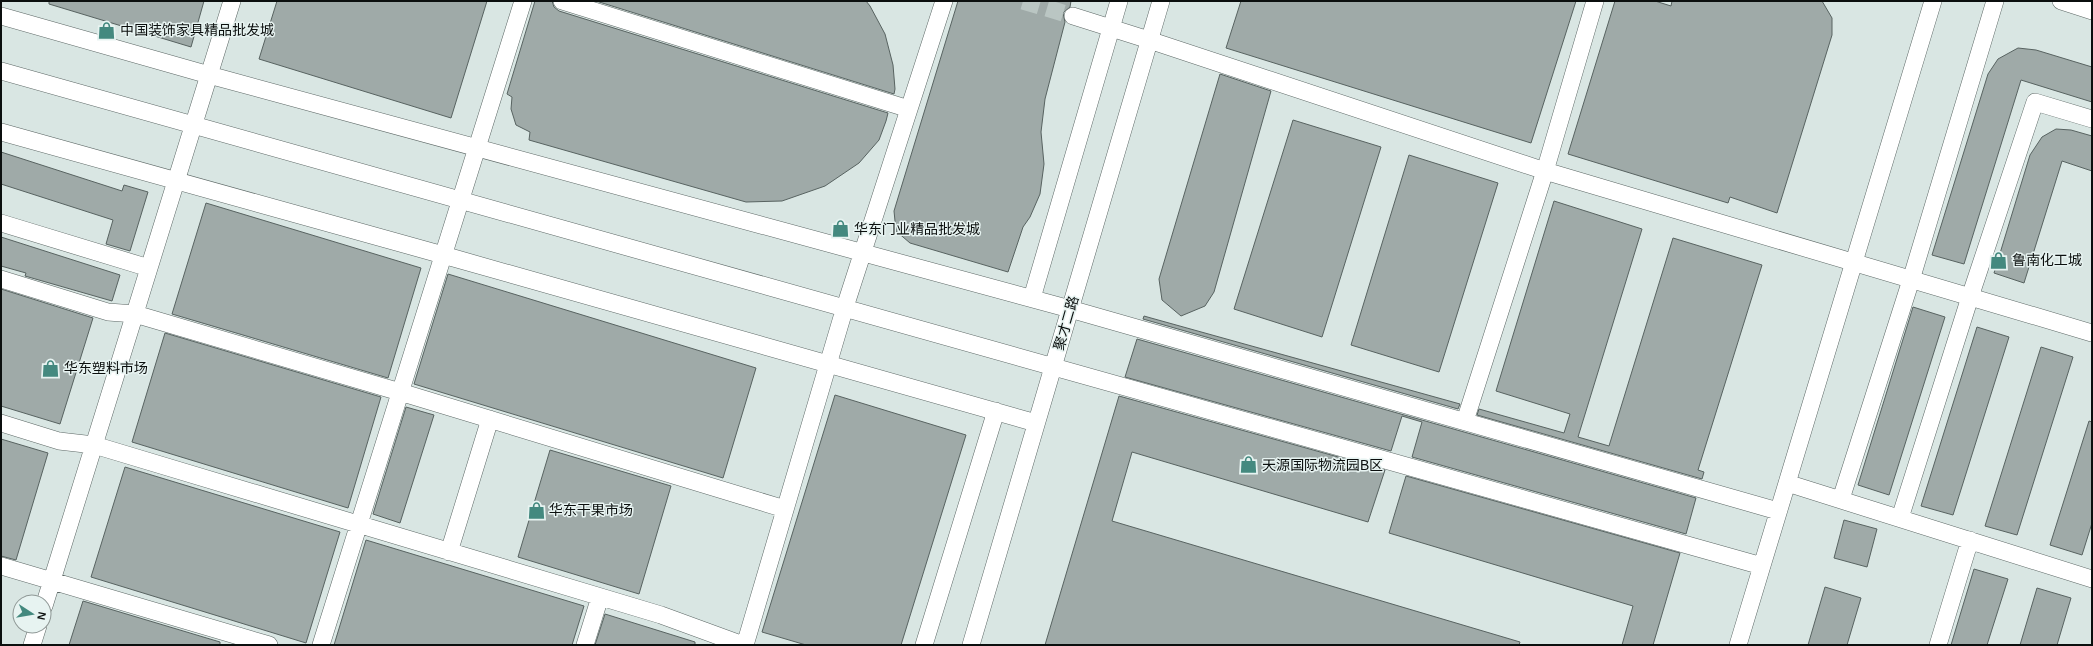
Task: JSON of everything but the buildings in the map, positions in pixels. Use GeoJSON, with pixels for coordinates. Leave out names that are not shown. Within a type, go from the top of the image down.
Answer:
{"type":"FeatureCollection","features":[{"type":"Feature","properties":{"kind":"street"},"geometry":{"type":"LineString","coordinates":[[48,594],[232,1]]}},
{"type":"Feature","properties":{"kind":"street"},"geometry":{"type":"LineString","coordinates":[[320,645],[478,148],[523,1]]}},
{"type":"Feature","properties":{"kind":"street"},"geometry":{"type":"LineString","coordinates":[[562,1],[909,109]]}},
{"type":"Feature","properties":{"kind":"street"},"geometry":{"type":"LineString","coordinates":[[1,423],[59,441],[94,445],[661,615],[744,645],[863,252],[944,1]]}},
{"type":"Feature","properties":{"kind":"street"},"geometry":{"type":"LineString","coordinates":[[1032,298],[1119,1]]}},
{"type":"Feature","properties":{"kind":"street","name":"聚才二路"},"geometry":{"type":"LineString","coordinates":[[971,645],[1161,1]]}},
{"type":"Feature","properties":{"kind":"street"},"geometry":{"type":"LineString","coordinates":[[1465,421],[1544,171],[1595,1]]}},
{"type":"Feature","properties":{"kind":"street"},"geometry":{"type":"LineString","coordinates":[[1738,645],[1933,1]]}},
{"type":"Feature","properties":{"kind":"street"},"geometry":{"type":"LineString","coordinates":[[1841,499],[1911,280],[1995,1]]}},
{"type":"Feature","properties":{"kind":"street"},"geometry":{"type":"LineString","coordinates":[[2061,1],[2092,11]]}},
{"type":"Feature","properties":{"kind":"street"},"geometry":{"type":"LineString","coordinates":[[1,16],[209,75],[1032,298],[1778,511]]}},
{"type":"Feature","properties":{"kind":"street"},"geometry":{"type":"LineString","coordinates":[[1073,16],[1544,171],[2092,333]]}},
{"type":"Feature","properties":{"kind":"street"},"geometry":{"type":"LineString","coordinates":[[1,71],[846,307],[1762,566]]}},
{"type":"Feature","properties":{"kind":"street"},"geometry":{"type":"LineString","coordinates":[[1900,518],[1970,297],[2035,102],[2092,120]]}},
{"type":"Feature","properties":{"kind":"street"},"geometry":{"type":"LineString","coordinates":[[1,132],[829,363],[1036,423]]}},
{"type":"Feature","properties":{"kind":"street"},"geometry":{"type":"LineString","coordinates":[[1,223],[149,268]]}},
{"type":"Feature","properties":{"kind":"street"},"geometry":{"type":"LineString","coordinates":[[1,279],[108,312],[135,314],[490,419],[785,509]]}},
{"type":"Feature","properties":{"kind":"street"},"geometry":{"type":"LineString","coordinates":[[924,645],[996,411]]}},
{"type":"Feature","properties":{"kind":"street"},"geometry":{"type":"LineString","coordinates":[[449,552],[490,419]]}},
{"type":"Feature","properties":{"kind":"street"},"geometry":{"type":"LineString","coordinates":[[1787,483],[2092,579]]}},
{"type":"Feature","properties":{"kind":"street"},"geometry":{"type":"LineString","coordinates":[[1938,645],[1970,540]]}},
{"type":"Feature","properties":{"kind":"street"},"geometry":{"type":"LineString","coordinates":[[1,566],[269,645]]}},
{"type":"Feature","properties":{"kind":"street"},"geometry":{"type":"LineString","coordinates":[[585,645],[600,597]]}},
{"type":"Feature","properties":{"kind":"street"},"geometry":{"type":"LineString","coordinates":[[32,645],[35,634]]}},
{"type":"Feature","properties":{"kind":"tunnel"},"geometry":{"type":"LineString","coordinates":[[1023,1],[1073,16]]}},
{"type":"Feature","properties":{"kind":"place","name":"中国装饰家具精品批发城"},"geometry":{"type":"Point","coordinates":[107,30]}},
{"type":"Feature","properties":{"kind":"place","name":"华东门业精品批发城"},"geometry":{"type":"Point","coordinates":[841,229]}},
{"type":"Feature","properties":{"kind":"place","name":"鲁南化工城"},"geometry":{"type":"Point","coordinates":[1999,260]}},
{"type":"Feature","properties":{"kind":"place","name":"华东塑料市场"},"geometry":{"type":"Point","coordinates":[51,368]}},
{"type":"Feature","properties":{"kind":"place","name":"天源国际物流园B区"},"geometry":{"type":"Point","coordinates":[1249,465]}},
{"type":"Feature","properties":{"kind":"place","name":"华东干果市场"},"geometry":{"type":"Point","coordinates":[536,510]}}]}
